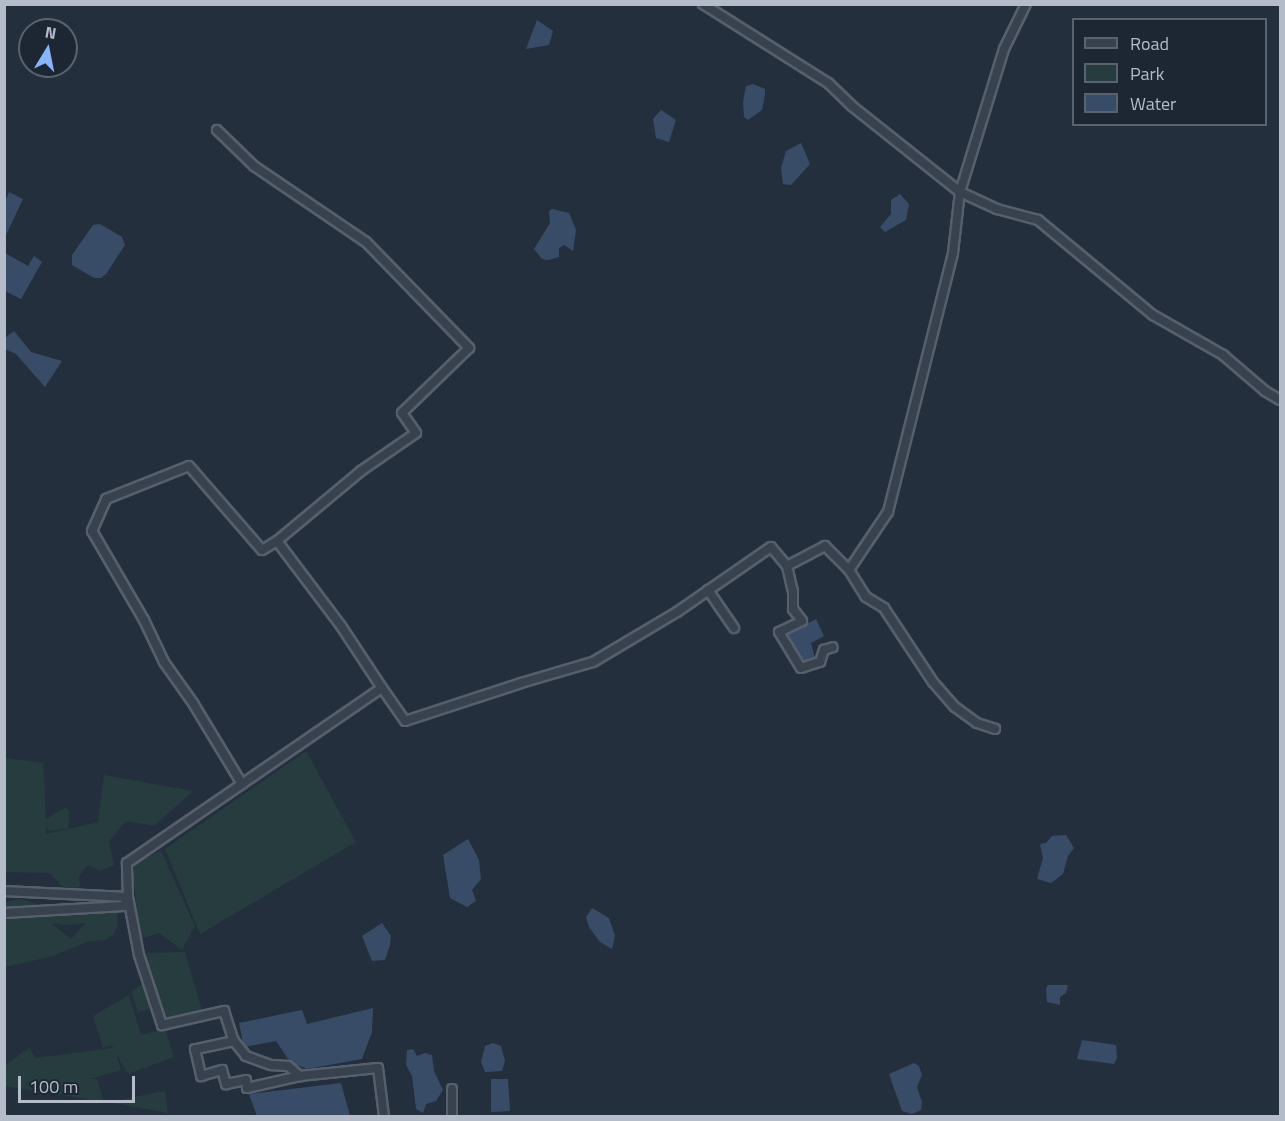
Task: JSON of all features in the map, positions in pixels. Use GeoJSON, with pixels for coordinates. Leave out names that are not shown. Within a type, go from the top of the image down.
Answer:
{"type":"FeatureCollection","features":[{"type":"Feature","properties":{"kind":"street"},"geometry":{"type":"LineString","coordinates":[[703,4],[828,83],[852,106],[960,192],[997,209],[1038,220],[1153,315],[1223,355],[1265,391],[1281,400]]}},
{"type":"Feature","properties":{"kind":"street"},"geometry":{"type":"LineString","coordinates":[[849,570],[888,512],[954,254],[960,192],[1004,49],[1026,4]]}},
{"type":"Feature","properties":{"kind":"street"},"geometry":{"type":"LineString","coordinates":[[217,130],[254,166],[366,242],[469,348],[402,413],[416,433],[361,471],[277,541],[262,550],[189,466],[106,499],[92,531],[144,620],[164,662],[193,703],[242,784]]}},
{"type":"Feature","properties":{"kind":"street"},"geometry":{"type":"LineString","coordinates":[[277,541],[341,626],[405,721],[521,682],[593,662],[708,591],[771,547],[787,566],[793,591],[793,609],[802,621],[779,632],[801,668],[820,663],[824,650],[833,647]]}},
{"type":"Feature","properties":{"kind":"street"},"geometry":{"type":"LineString","coordinates":[[787,566],[825,546],[849,570],[866,597],[884,608],[933,682],[955,707],[977,723],[995,729]]}},
{"type":"Feature","properties":{"kind":"street"},"geometry":{"type":"LineString","coordinates":[[708,591],[734,628]]}},
{"type":"Feature","properties":{"kind":"street"},"geometry":{"type":"LineString","coordinates":[[300,1076],[288,1066],[272,1065],[246,1056],[234,1041],[224,1011],[162,1025],[139,955],[128,897],[127,863],[382,688]]}},
{"type":"Feature","properties":{"kind":"street"},"geometry":{"type":"LineString","coordinates":[[4,891],[128,897]]}},
{"type":"Feature","properties":{"kind":"street"},"geometry":{"type":"LineString","coordinates":[[4,913],[124,906],[128,897]]}},
{"type":"Feature","properties":{"kind":"street"},"geometry":{"type":"LineString","coordinates":[[234,1041],[195,1049],[201,1076],[222,1070],[226,1084],[246,1080],[247,1088],[300,1076],[378,1068],[384,1116]]}},
{"type":"Feature","properties":{"kind":"street"},"geometry":{"type":"LineString","coordinates":[[452,1089],[452,1116]]}},
{"type":"Feature","properties":{"kind":"green space"},"geometry":{"type":"Polygon","coordinates":[[[306,751],[356,842],[200,934],[165,849],[306,751]]]}},
{"type":"Feature","properties":{"kind":"green space"},"geometry":{"type":"Polygon","coordinates":[[[5,758],[43,763],[46,819],[66,807],[69,811],[68,828],[49,831],[46,826],[46,834],[98,822],[104,775],[193,791],[154,826],[126,821],[109,841],[114,865],[100,871],[88,865],[79,876],[80,887],[64,889],[50,873],[5,872],[5,758]]]}},
{"type":"Feature","properties":{"kind":"green space"},"geometry":{"type":"Polygon","coordinates":[[[161,851],[195,926],[182,950],[159,933],[140,939],[132,864],[161,851]]]}},
{"type":"Feature","properties":{"kind":"green space"},"geometry":{"type":"Polygon","coordinates":[[[22,899],[42,906],[74,908],[82,907],[93,899],[117,903],[118,925],[113,935],[105,940],[86,942],[54,956],[5,967],[5,902],[22,899]],[[51,923],[71,939],[86,923],[64,925],[51,923]]]}},
{"type":"Feature","properties":{"kind":"green space"},"geometry":{"type":"Polygon","coordinates":[[[185,952],[203,1014],[164,1024],[141,953],[185,952]]]}},
{"type":"Feature","properties":{"kind":"green space"},"geometry":{"type":"Polygon","coordinates":[[[144,982],[153,1008],[138,1012],[131,992],[144,982]]]}},
{"type":"Feature","properties":{"kind":"green space"},"geometry":{"type":"Polygon","coordinates":[[[129,995],[141,1035],[165,1029],[174,1057],[128,1074],[116,1053],[121,1070],[90,1079],[97,1079],[104,1102],[5,1086],[5,1066],[30,1047],[35,1058],[113,1048],[112,1045],[103,1048],[93,1016],[129,995]]]}},
{"type":"Feature","properties":{"kind":"green space"},"geometry":{"type":"Polygon","coordinates":[[[165,1091],[168,1113],[107,1102],[165,1091]]]}},
{"type":"Feature","properties":{"kind":"water"},"geometry":{"type":"Polygon","coordinates":[[[537,20],[553,31],[549,45],[526,49],[537,20]]]}},
{"type":"Feature","properties":{"kind":"water"},"geometry":{"type":"Polygon","coordinates":[[[753,84],[765,89],[765,94],[762,110],[748,120],[744,117],[743,102],[746,86],[753,84]]]}},
{"type":"Feature","properties":{"kind":"water"},"geometry":{"type":"Polygon","coordinates":[[[661,110],[676,120],[669,142],[656,138],[653,119],[661,110]]]}},
{"type":"Feature","properties":{"kind":"water"},"geometry":{"type":"Polygon","coordinates":[[[801,143],[810,164],[791,185],[783,184],[781,168],[786,151],[801,143]]]}},
{"type":"Feature","properties":{"kind":"water"},"geometry":{"type":"Polygon","coordinates":[[[9,192],[23,199],[5,237],[5,202],[9,192]]]}},
{"type":"Feature","properties":{"kind":"water"},"geometry":{"type":"Polygon","coordinates":[[[900,194],[909,204],[906,220],[885,232],[880,227],[891,214],[891,200],[900,194]]]}},
{"type":"Feature","properties":{"kind":"water"},"geometry":{"type":"Polygon","coordinates":[[[552,209],[569,213],[576,230],[573,251],[564,245],[559,248],[559,257],[548,260],[542,259],[534,249],[550,223],[549,211],[552,209]]]}},
{"type":"Feature","properties":{"kind":"water"},"geometry":{"type":"Polygon","coordinates":[[[100,224],[122,237],[125,245],[106,274],[101,278],[94,278],[72,265],[72,255],[93,225],[100,224]]]}},
{"type":"Feature","properties":{"kind":"water"},"geometry":{"type":"Polygon","coordinates":[[[5,253],[28,266],[34,256],[42,262],[21,299],[5,291],[5,253]]]}},
{"type":"Feature","properties":{"kind":"water"},"geometry":{"type":"Polygon","coordinates":[[[14,331],[31,352],[62,361],[45,387],[16,354],[5,349],[5,338],[14,331]]]}},
{"type":"Feature","properties":{"kind":"water"},"geometry":{"type":"Polygon","coordinates":[[[816,619],[824,636],[811,643],[815,659],[803,665],[786,635],[816,619]]]}},
{"type":"Feature","properties":{"kind":"water"},"geometry":{"type":"Polygon","coordinates":[[[1066,835],[1074,848],[1068,856],[1063,874],[1051,883],[1037,879],[1043,858],[1040,844],[1046,843],[1052,836],[1066,835]]]}},
{"type":"Feature","properties":{"kind":"water"},"geometry":{"type":"Polygon","coordinates":[[[468,839],[479,860],[481,879],[472,890],[476,901],[467,907],[450,898],[443,855],[468,839]]]}},
{"type":"Feature","properties":{"kind":"water"},"geometry":{"type":"Polygon","coordinates":[[[592,908],[609,918],[615,936],[612,949],[600,942],[589,927],[586,917],[592,908]]]}},
{"type":"Feature","properties":{"kind":"water"},"geometry":{"type":"Polygon","coordinates":[[[382,923],[391,936],[390,945],[385,960],[372,961],[362,936],[382,923]]]}},
{"type":"Feature","properties":{"kind":"water"},"geometry":{"type":"Polygon","coordinates":[[[1048,985],[1068,985],[1066,993],[1060,997],[1060,1005],[1047,1002],[1048,985]]]}},
{"type":"Feature","properties":{"kind":"water"},"geometry":{"type":"Polygon","coordinates":[[[373,1008],[372,1032],[362,1059],[307,1069],[290,1062],[276,1041],[244,1047],[239,1023],[302,1010],[307,1024],[373,1008]]]}},
{"type":"Feature","properties":{"kind":"water"},"geometry":{"type":"Polygon","coordinates":[[[1082,1040],[1116,1045],[1117,1058],[1114,1064],[1077,1059],[1082,1040]]]}},
{"type":"Feature","properties":{"kind":"water"},"geometry":{"type":"Polygon","coordinates":[[[493,1043],[501,1046],[505,1061],[502,1071],[485,1072],[481,1062],[485,1046],[493,1043]]]}},
{"type":"Feature","properties":{"kind":"water"},"geometry":{"type":"Polygon","coordinates":[[[413,1049],[417,1056],[425,1053],[432,1055],[434,1071],[443,1090],[436,1101],[426,1104],[423,1113],[416,1109],[412,1076],[406,1065],[407,1050],[413,1049]]]}},
{"type":"Feature","properties":{"kind":"water"},"geometry":{"type":"Polygon","coordinates":[[[914,1063],[919,1066],[922,1075],[917,1087],[922,1102],[921,1110],[912,1114],[902,1111],[889,1074],[914,1063]]]}},
{"type":"Feature","properties":{"kind":"water"},"geometry":{"type":"Polygon","coordinates":[[[491,1079],[508,1079],[510,1111],[491,1112],[491,1079]]]}},
{"type":"Feature","properties":{"kind":"water"},"geometry":{"type":"Polygon","coordinates":[[[341,1083],[350,1116],[257,1116],[249,1094],[341,1083]]]}}]}
